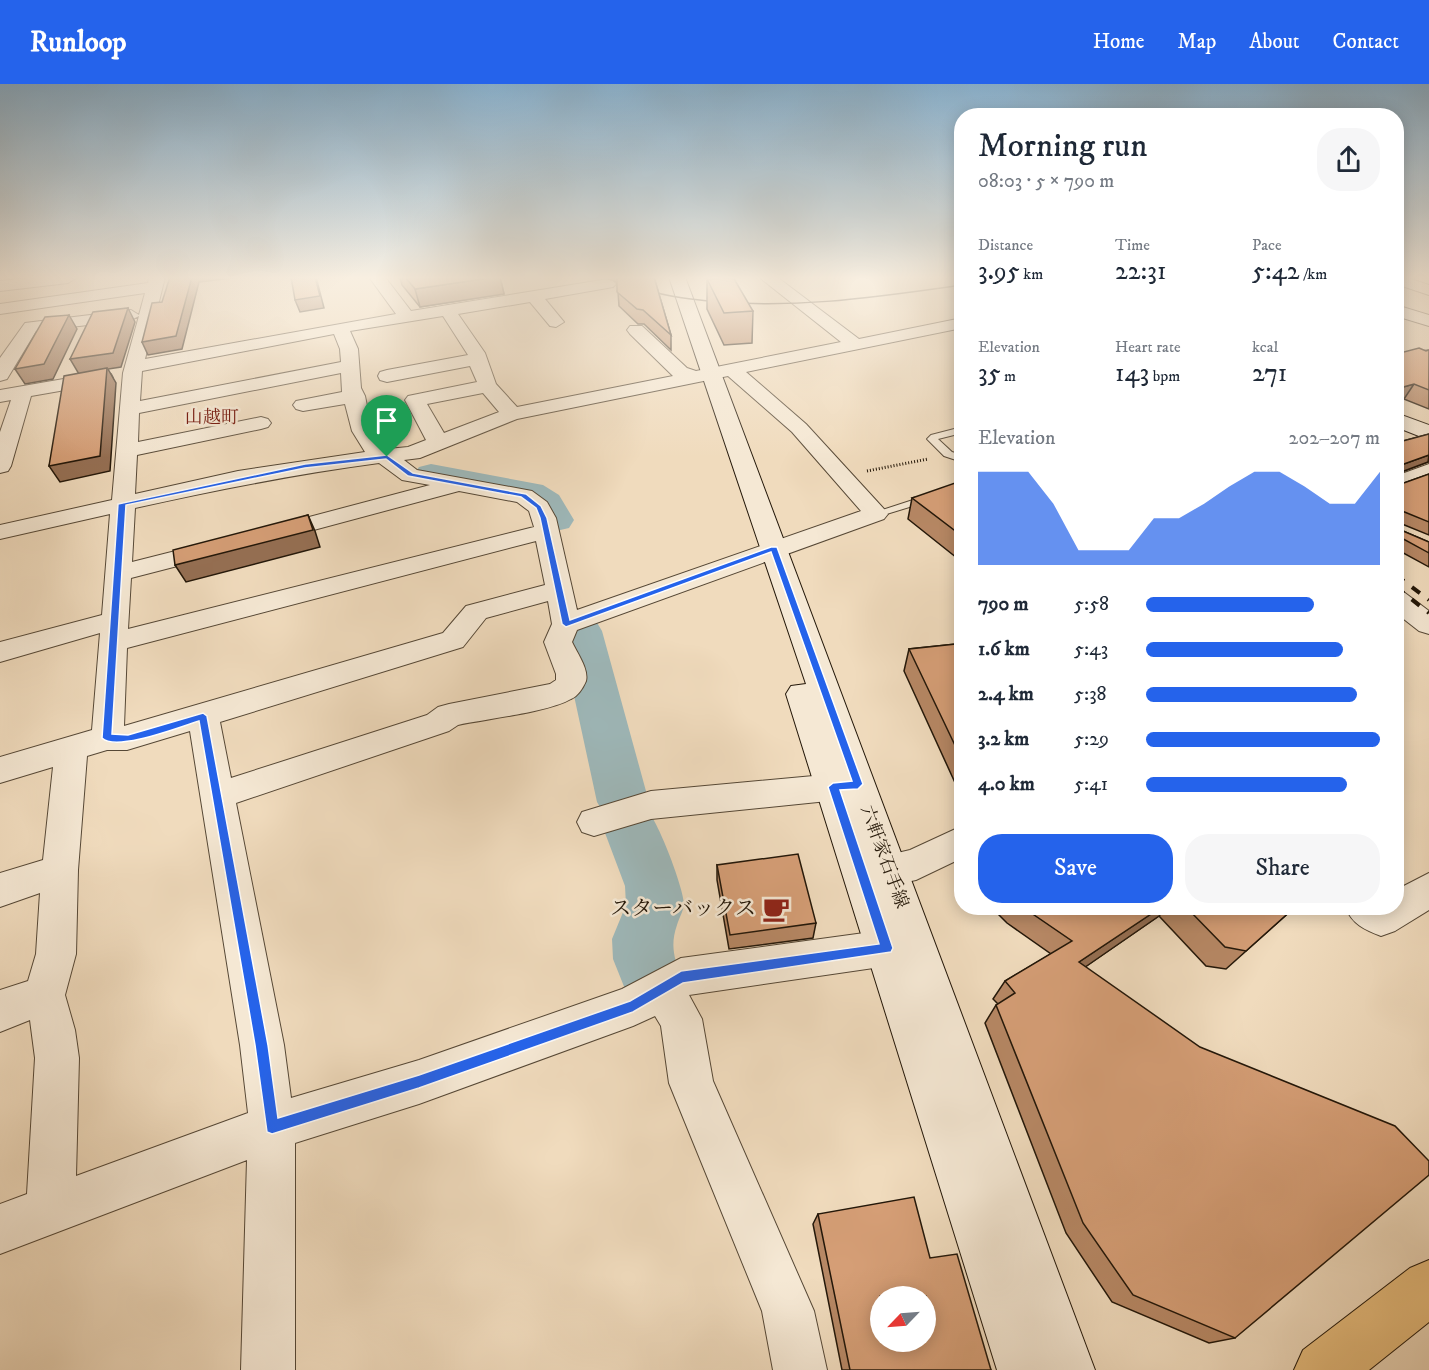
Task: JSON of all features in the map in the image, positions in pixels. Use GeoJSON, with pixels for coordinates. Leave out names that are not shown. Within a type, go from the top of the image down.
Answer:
{"type":"FeatureCollection","features":[{"type":"Feature","properties":{"kind":"main road","name":"六軒家石手線"},"geometry":{"type":"LineString","coordinates":[[695,337],[714,375]]}},
{"type":"Feature","properties":{"kind":"main road","name":"六軒家石手線"},"geometry":{"type":"LineString","coordinates":[[700,337],[714,375],[765,552],[901,946],[1066,1370]]}},
{"type":"Feature","properties":{"kind":"main road"},"geometry":{"type":"LineString","coordinates":[[1404,422],[1429,433]]}},
{"type":"Feature","properties":{"kind":"main road","name":"六軒家石手線"},"geometry":{"type":"LineString","coordinates":[[901,946],[1026,1370]]}},
{"type":"Feature","properties":{"kind":"main road"},"geometry":{"type":"LineString","coordinates":[[1323,1370],[1429,1287]]}},
{"type":"Feature","properties":{"kind":"street"},"geometry":{"type":"LineString","coordinates":[[0,375],[24,337]]}},
{"type":"Feature","properties":{"kind":"street"},"geometry":{"type":"LineString","coordinates":[[51,1208],[57,1058],[54,1030],[44,995],[56,954],[60,870],[114,631],[129,409],[133,370],[142,337]]}},
{"type":"Feature","properties":{"kind":"street"},"geometry":{"type":"LineString","coordinates":[[0,396],[23,392],[65,377],[133,370],[296,337]]}},
{"type":"Feature","properties":{"kind":"street"},"geometry":{"type":"LineString","coordinates":[[217,796],[438,723],[449,715],[565,691],[571,684],[571,673],[558,642],[566,624],[539,507],[524,496],[410,475],[373,449],[366,441],[362,431],[351,388],[349,349],[344,337]]}},
{"type":"Feature","properties":{"kind":"street"},"geometry":{"type":"LineString","coordinates":[[464,337],[478,359],[488,386],[512,414]]}},
{"type":"Feature","properties":{"kind":"street"},"geometry":{"type":"LineString","coordinates":[[566,624],[876,514],[799,428],[714,375],[680,372],[643,337]]}},
{"type":"Feature","properties":{"kind":"street"},"geometry":{"type":"LineString","coordinates":[[846,337],[856,345]]}},
{"type":"Feature","properties":{"kind":"street"},"geometry":{"type":"LineString","coordinates":[[0,532],[294,468],[412,453],[512,414],[901,337]]}},
{"type":"Feature","properties":{"kind":"street"},"geometry":{"type":"LineString","coordinates":[[387,376],[478,359]]}},
{"type":"Feature","properties":{"kind":"street"},"geometry":{"type":"LineString","coordinates":[[129,409],[350,366]]}},
{"type":"Feature","properties":{"kind":"street"},"geometry":{"type":"LineString","coordinates":[[438,442],[415,400],[488,386]]}},
{"type":"Feature","properties":{"kind":"street"},"geometry":{"type":"LineString","coordinates":[[0,466],[23,392]]}},
{"type":"Feature","properties":{"kind":"street"},"geometry":{"type":"LineString","coordinates":[[303,405],[354,396]]}},
{"type":"Feature","properties":{"kind":"street"},"geometry":{"type":"LineString","coordinates":[[126,451],[261,423]]}},
{"type":"Feature","properties":{"kind":"street"},"geometry":{"type":"LineString","coordinates":[[1404,481],[1429,471]]}},
{"type":"Feature","properties":{"kind":"street"},"geometry":{"type":"LineString","coordinates":[[117,574],[459,485]]}},
{"type":"Feature","properties":{"kind":"street"},"geometry":{"type":"LineString","coordinates":[[0,652],[114,631],[546,531]]}},
{"type":"Feature","properties":{"kind":"street"},"geometry":{"type":"LineString","coordinates":[[0,770],[89,744],[128,738],[453,640],[461,633],[468,618],[476,612],[559,591]]}},
{"type":"Feature","properties":{"kind":"street"},"geometry":{"type":"LineString","coordinates":[[203,716],[262,1045],[272,1127],[269,1197],[268,1370]]}},
{"type":"Feature","properties":{"kind":"street"},"geometry":{"type":"LineString","coordinates":[[594,822],[651,805],[846,786]]}},
{"type":"Feature","properties":{"kind":"street"},"geometry":{"type":"LineString","coordinates":[[876,873],[916,864],[954,845]]}},
{"type":"Feature","properties":{"kind":"street"},"geometry":{"type":"LineString","coordinates":[[0,890],[60,870]]}},
{"type":"Feature","properties":{"kind":"street"},"geometry":{"type":"LineString","coordinates":[[1404,905],[1429,890]]}},
{"type":"Feature","properties":{"kind":"street"},"geometry":{"type":"LineString","coordinates":[[0,1229],[272,1127],[419,1082],[622,1010],[681,977],[901,946]]}},
{"type":"Feature","properties":{"kind":"street"},"geometry":{"type":"LineString","coordinates":[[661,990],[681,1018],[691,1083],[788,1311],[800,1370]]}},
{"type":"Feature","properties":{"kind":"street"},"geometry":{"type":"LineString","coordinates":[[0,1011],[44,995]]}},
{"type":"Feature","properties":{"kind":"lane"},"geometry":{"type":"LineString","coordinates":[[954,432],[935,436],[932,439],[954,458]]}},
{"type":"Feature","properties":{"kind":"lane"},"geometry":{"type":"LineString","coordinates":[[876,514],[954,490]]}},
{"type":"Feature","properties":{"kind":"path"},"geometry":{"type":"LineString","coordinates":[[842,476],[928,459]]}},
{"type":"Feature","properties":{"kind":"building"},"geometry":{"type":"Polygon","coordinates":[[[33,337],[58,337],[44,364],[15,369],[33,337]]]}},
{"type":"Feature","properties":{"kind":"building"},"geometry":{"type":"Polygon","coordinates":[[[81,337],[118,337],[113,353],[70,359],[81,337]]]}},
{"type":"Feature","properties":{"kind":"building"},"geometry":{"type":"Polygon","coordinates":[[[143,337],[170,337],[142,342],[143,337]]]}},
{"type":"Feature","properties":{"kind":"building"},"geometry":{"type":"Polygon","coordinates":[[[1419,348],[1429,350],[1429,390],[1414,384],[1404,387],[1404,352],[1419,348]]]}},
{"type":"Feature","properties":{"kind":"building"},"geometry":{"type":"Polygon","coordinates":[[[107,368],[100,456],[49,466],[64,376],[107,368]]]}},
{"type":"Feature","properties":{"kind":"building"},"geometry":{"type":"Polygon","coordinates":[[[1429,434],[1429,455],[1404,464],[1404,441],[1429,434]]]}},
{"type":"Feature","properties":{"kind":"building"},"geometry":{"type":"Polygon","coordinates":[[[1429,474],[1429,522],[1404,512],[1404,483],[1429,474]]]}},
{"type":"Feature","properties":{"kind":"building"},"geometry":{"type":"Polygon","coordinates":[[[954,483],[954,530],[912,498],[954,483]]]}},
{"type":"Feature","properties":{"kind":"building"},"geometry":{"type":"Polygon","coordinates":[[[308,515],[313,530],[175,565],[173,550],[308,515]]]}},
{"type":"Feature","properties":{"kind":"building"},"geometry":{"type":"Polygon","coordinates":[[[1404,531],[1429,542],[1429,553],[1404,539],[1404,531]]]}},
{"type":"Feature","properties":{"kind":"building"},"geometry":{"type":"Polygon","coordinates":[[[954,644],[954,743],[909,649],[954,644]]]}},
{"type":"Feature","properties":{"kind":"building"},"geometry":{"type":"Polygon","coordinates":[[[798,854],[816,923],[730,935],[717,865],[798,854]]]}},
{"type":"Feature","properties":{"kind":"building"},"geometry":{"type":"Polygon","coordinates":[[[1034,915],[1150,915],[1079,962],[1200,1047],[1395,1126],[1429,1161],[1429,1175],[1235,1338],[1133,1295],[1083,1223],[996,1005],[1015,993],[1005,981],[1072,941],[1034,915]]]}},
{"type":"Feature","properties":{"kind":"building"},"geometry":{"type":"Polygon","coordinates":[[[1194,915],[1286,915],[1246,951],[1225,947],[1194,915]]]}},
{"type":"Feature","properties":{"kind":"building"},"geometry":{"type":"Polygon","coordinates":[[[914,1197],[930,1258],[957,1254],[991,1370],[850,1370],[818,1214],[914,1197]]]}},
{"type":"Feature","properties":{"kind":"waterway"},"geometry":{"type":"LineString","coordinates":[[431,474],[531,492],[547,503],[556,520]]}},
{"type":"Feature","properties":{"kind":"waterway"},"geometry":{"type":"LineString","coordinates":[[581,631],[623,802]]}},
{"type":"Feature","properties":{"kind":"waterway"},"geometry":{"type":"LineString","coordinates":[[629,825],[653,886],[655,905],[642,939],[643,959],[651,978]]}},
{"type":"Feature","properties":{"kind":"railway"},"geometry":{"type":"LineString","coordinates":[[1404,581],[1429,600]]}},
{"type":"Feature","properties":{"kind":"railway"},"geometry":{"type":"LineString","coordinates":[[1404,593],[1429,613]]}},
{"type":"Feature","properties":{"kind":"place","name":"スターバックス"},"geometry":{"type":"Point","coordinates":[776,909]}},
{"type":"Feature","properties":{"kind":"district","name":"山越町"},"geometry":{"type":"Point","coordinates":[212,418]}},
{"type":"Feature","properties":{"kind":"route"},"geometry":{"type":"LineString","coordinates":[[387,457],[410,475],[428,480],[513,493],[524,496],[539,507],[544,518],[566,624],[774,549],[858,784],[833,787],[887,948],[681,977],[633,1006],[419,1082],[272,1127],[262,1045],[203,716],[128,738],[107,738],[122,504],[238,478],[305,466],[387,457]]}}]}
